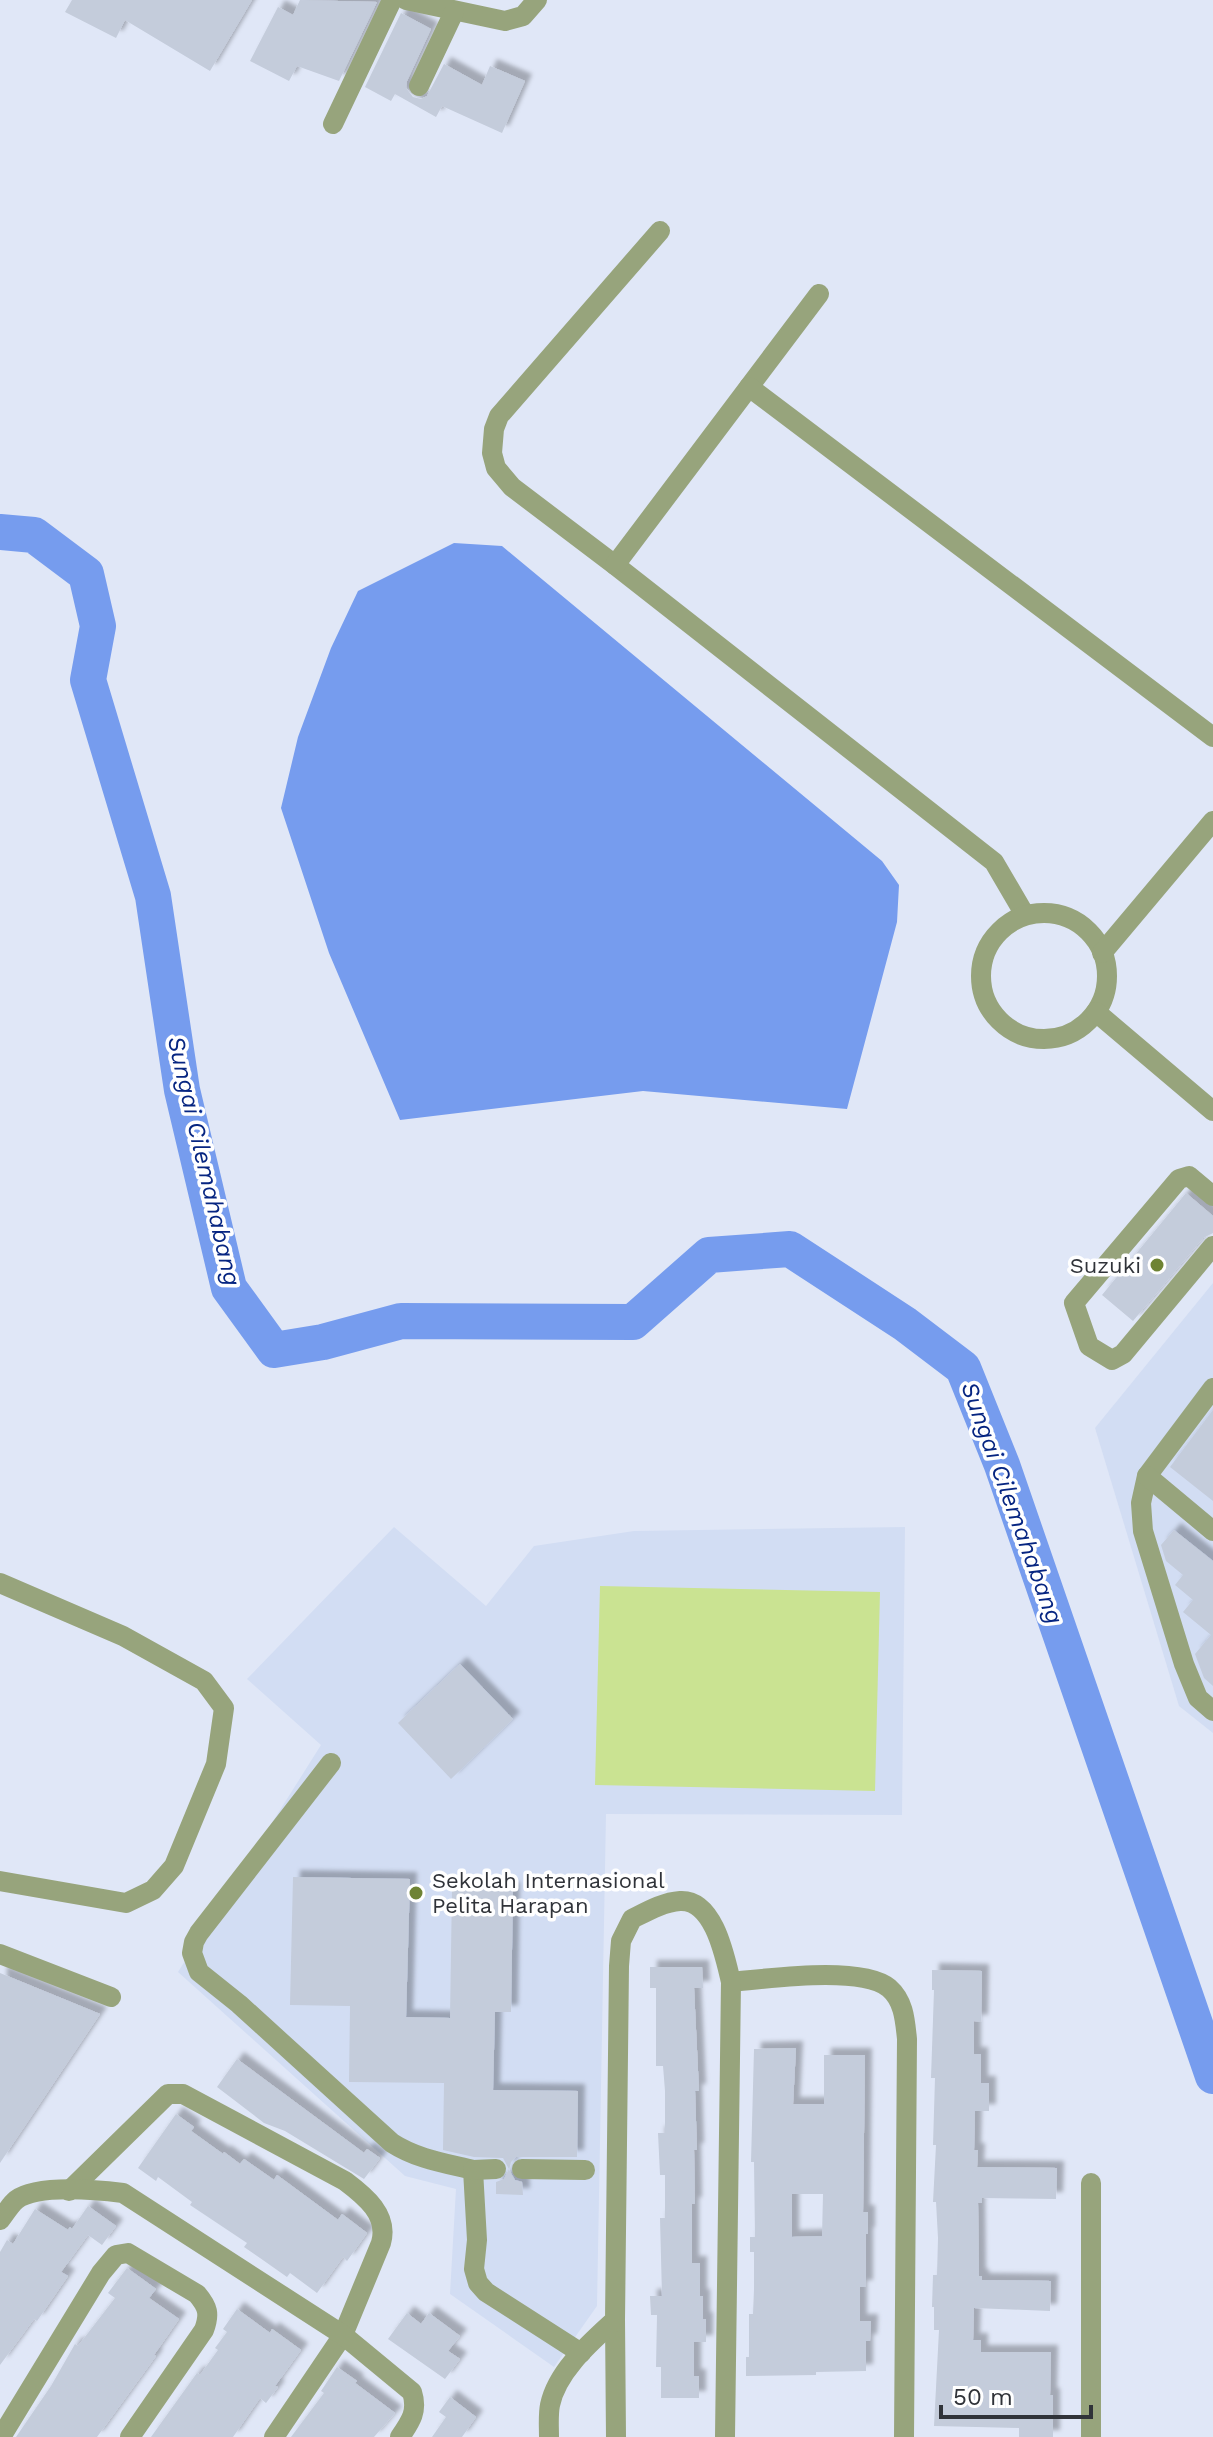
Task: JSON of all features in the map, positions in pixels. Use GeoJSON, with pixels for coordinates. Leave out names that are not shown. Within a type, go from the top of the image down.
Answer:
{"type":"FeatureCollection","features":[{"type":"Feature","properties":{"kind":"street"},"geometry":{"type":"LineString","coordinates":[[333,124],[392,0]]}},
{"type":"Feature","properties":{"kind":"street"},"geometry":{"type":"LineString","coordinates":[[406,0],[495,21],[523,16],[537,0]]}},
{"type":"Feature","properties":{"kind":"street"},"geometry":{"type":"LineString","coordinates":[[419,86],[454,12]]}},
{"type":"Feature","properties":{"kind":"street"},"geometry":{"type":"LineString","coordinates":[[660,231],[511,400],[494,429],[492,453],[501,476],[994,862],[1025,915]]}},
{"type":"Feature","properties":{"kind":"street"},"geometry":{"type":"LineString","coordinates":[[615,565],[819,294]]}},
{"type":"Feature","properties":{"kind":"street"},"geometry":{"type":"LineString","coordinates":[[749,387],[1213,737]]}},
{"type":"Feature","properties":{"kind":"street"},"geometry":{"type":"LineString","coordinates":[[1102,953],[1213,821]]}},
{"type":"Feature","properties":{"kind":"street"},"geometry":{"type":"LineString","coordinates":[[1025,915],[1062,915],[1093,936],[1102,953],[1106,983],[1096,1012],[1080,1027],[1061,1037],[1039,1039],[1018,1034],[1000,1022],[984,994],[981,983],[983,962],[991,941],[1006,925],[1025,915]]}},
{"type":"Feature","properties":{"kind":"street"},"geometry":{"type":"LineString","coordinates":[[1096,1012],[1213,1111]]}},
{"type":"Feature","properties":{"kind":"street"},"geometry":{"type":"LineString","coordinates":[[1213,1196],[1189,1176],[1179,1179],[1074,1303],[1089,1346],[1112,1360],[1123,1354],[1213,1246]]}},
{"type":"Feature","properties":{"kind":"street"},"geometry":{"type":"LineString","coordinates":[[1213,1388],[1147,1476],[1141,1503],[1143,1531],[1184,1664],[1198,1698],[1213,1711]]}},
{"type":"Feature","properties":{"kind":"street"},"geometry":{"type":"LineString","coordinates":[[1147,1476],[1213,1531]]}},
{"type":"Feature","properties":{"kind":"street"},"geometry":{"type":"LineString","coordinates":[[0,1583],[123,1636],[204,1681],[224,1708],[216,1764],[174,1866],[153,1890],[126,1903],[0,1881]]}},
{"type":"Feature","properties":{"kind":"street"},"geometry":{"type":"LineString","coordinates":[[331,1763],[199,1933],[194,1942],[194,1963],[199,1972],[239,2004],[392,2143],[430,2161],[473,2170],[496,2169]]}},
{"type":"Feature","properties":{"kind":"street"},"geometry":{"type":"LineString","coordinates":[[616,2437],[621,1941],[632,1919],[681,1901],[696,1904],[708,1917],[722,1942],[731,1982],[725,2437]]}},
{"type":"Feature","properties":{"kind":"street"},"geometry":{"type":"LineString","coordinates":[[0,1954],[111,1997]]}},
{"type":"Feature","properties":{"kind":"street"},"geometry":{"type":"LineString","coordinates":[[731,1982],[814,1974],[859,1978],[891,1989],[905,2015],[904,2437]]}},
{"type":"Feature","properties":{"kind":"street"},"geometry":{"type":"LineString","coordinates":[[69,2191],[168,2094],[183,2094],[345,2181],[369,2199],[382,2223],[384,2234],[343,2335],[274,2437]]}},
{"type":"Feature","properties":{"kind":"street"},"geometry":{"type":"LineString","coordinates":[[522,2169],[585,2170]]}},
{"type":"Feature","properties":{"kind":"street"},"geometry":{"type":"LineString","coordinates":[[473,2170],[477,2240],[474,2269],[478,2283],[486,2292],[581,2353]]}},
{"type":"Feature","properties":{"kind":"street"},"geometry":{"type":"LineString","coordinates":[[1091,2183],[1091,2437]]}},
{"type":"Feature","properties":{"kind":"street"},"geometry":{"type":"LineString","coordinates":[[0,2220],[14,2202],[24,2196],[69,2191],[123,2193],[343,2335],[412,2392],[415,2406],[412,2419],[400,2437]]}},
{"type":"Feature","properties":{"kind":"street"},"geometry":{"type":"LineString","coordinates":[[1,2437],[101,2273],[116,2255],[128,2253],[197,2294],[205,2303],[209,2318],[204,2330],[130,2437]]}},
{"type":"Feature","properties":{"kind":"street"},"geometry":{"type":"LineString","coordinates":[[549,2437],[550,2403],[563,2379],[581,2353],[615,2320]]}},
{"type":"Feature","properties":{"kind":"shaded area"},"geometry":{"type":"Polygon","coordinates":[[[1213,1283],[1213,1733],[1179,1706],[1095,1428],[1213,1283]]]}},
{"type":"Feature","properties":{"kind":"shaded area","name":"Sekolah Internasional Pelita Harapan"},"geometry":{"type":"Polygon","coordinates":[[[394,1527],[486,1606],[534,1546],[634,1531],[905,1527],[902,1815],[606,1814],[597,2306],[554,2367],[450,2294],[456,2189],[405,2176],[178,1972],[321,1745],[247,1679],[394,1527]]]}},
{"type":"Feature","properties":{"kind":"green space"},"geometry":{"type":"Polygon","coordinates":[[[600,1586],[880,1592],[875,1791],[595,1785],[600,1586]]]}},
{"type":"Feature","properties":{"kind":"water"},"geometry":{"type":"Polygon","coordinates":[[[454,543],[502,546],[882,861],[899,885],[897,922],[847,1109],[643,1091],[400,1120],[329,953],[281,808],[298,737],[331,648],[358,591],[454,543]]]}},
{"type":"Feature","properties":{"kind":"building"},"geometry":{"type":"Polygon","coordinates":[[[72,0],[252,0],[210,71],[125,20],[116,38],[65,12],[72,0]]]}},
{"type":"Feature","properties":{"kind":"building"},"geometry":{"type":"Polygon","coordinates":[[[300,0],[377,2],[339,81],[297,66],[289,81],[250,61],[278,7],[293,15],[300,0]]]}},
{"type":"Feature","properties":{"kind":"building"},"geometry":{"type":"Polygon","coordinates":[[[401,13],[431,29],[407,81],[406,88],[413,97],[421,99],[427,96],[444,64],[482,85],[490,66],[525,81],[502,133],[442,106],[436,117],[395,94],[391,101],[365,87],[401,13]]]}},
{"type":"Feature","properties":{"kind":"building","name":"Suzuki"},"geometry":{"type":"Polygon","coordinates":[[[1186,1193],[1213,1216],[1213,1233],[1203,1238],[1133,1321],[1102,1295],[1186,1193]]]}},
{"type":"Feature","properties":{"kind":"building"},"geometry":{"type":"Polygon","coordinates":[[[1213,1410],[1213,1501],[1170,1467],[1213,1410]]]}},
{"type":"Feature","properties":{"kind":"building"},"geometry":{"type":"Polygon","coordinates":[[[1174,1530],[1213,1561],[1213,1686],[1204,1678],[1195,1654],[1211,1635],[1183,1612],[1193,1600],[1175,1585],[1183,1575],[1166,1561],[1161,1545],[1174,1530]]]}},
{"type":"Feature","properties":{"kind":"building"},"geometry":{"type":"Polygon","coordinates":[[[460,1664],[513,1719],[451,1779],[398,1723],[460,1664]]]}},
{"type":"Feature","properties":{"kind":"building"},"geometry":{"type":"Polygon","coordinates":[[[293,1877],[410,1879],[406,2017],[450,2018],[452,1888],[513,1889],[511,2012],[495,2012],[493,2090],[578,2091],[577,2157],[516,2157],[509,2170],[515,2180],[522,2182],[523,2195],[496,2194],[496,2182],[504,2179],[509,2169],[503,2158],[474,2157],[443,2150],[444,2083],[349,2082],[350,2006],[290,2005],[293,1877]]]}},
{"type":"Feature","properties":{"kind":"building"},"geometry":{"type":"Polygon","coordinates":[[[650,1967],[702,1967],[703,1988],[694,1988],[699,2091],[695,2091],[697,2150],[694,2150],[695,2204],[692,2204],[692,2263],[700,2263],[700,2296],[703,2296],[703,2319],[706,2319],[706,2342],[694,2342],[694,2376],[699,2376],[699,2398],[661,2398],[661,2367],[656,2367],[657,2315],[651,2315],[650,2296],[662,2296],[660,2218],[665,2218],[665,2175],[660,2175],[658,2133],[665,2133],[665,2091],[663,2066],[656,2066],[656,1988],[650,1988],[650,1967]]]}},
{"type":"Feature","properties":{"kind":"building"},"geometry":{"type":"Polygon","coordinates":[[[932,1970],[982,1971],[981,2022],[974,2021],[974,2054],[981,2054],[981,2083],[989,2083],[989,2111],[975,2111],[977,2167],[1057,2168],[1056,2199],[982,2198],[982,2203],[978,2203],[979,2276],[982,2280],[1051,2281],[1050,2311],[974,2308],[973,2340],[981,2340],[981,2352],[1051,2352],[1053,2437],[1019,2437],[1019,2428],[934,2426],[939,2330],[934,2330],[932,2307],[938,2238],[936,2202],[933,2202],[936,2145],[933,2145],[935,2078],[931,2078],[932,1970]]]}},
{"type":"Feature","properties":{"kind":"building"},"geometry":{"type":"Polygon","coordinates":[[[0,1973],[100,2014],[0,2163],[0,1973]]]}},
{"type":"Feature","properties":{"kind":"building"},"geometry":{"type":"Polygon","coordinates":[[[796,2048],[793,2104],[824,2104],[824,2055],[865,2055],[863,2212],[868,2212],[868,2234],[866,2287],[860,2287],[860,2321],[871,2321],[870,2341],[866,2341],[866,2371],[746,2376],[749,2314],[753,2314],[754,2289],[754,2252],[750,2252],[750,2237],[755,2237],[754,2162],[751,2162],[754,2049],[796,2048]],[[792,2194],[792,2237],[822,2236],[823,2194],[792,2194]]]}},
{"type":"Feature","properties":{"kind":"building"},"geometry":{"type":"Polygon","coordinates":[[[237,2059],[364,2153],[367,2149],[380,2158],[364,2179],[285,2131],[264,2123],[217,2087],[237,2059]]]}},
{"type":"Feature","properties":{"kind":"building"},"geometry":{"type":"Polygon","coordinates":[[[176,2114],[194,2127],[191,2131],[223,2154],[240,2164],[244,2159],[274,2180],[277,2175],[338,2220],[342,2214],[367,2233],[347,2261],[343,2257],[317,2293],[290,2273],[287,2277],[244,2247],[247,2243],[190,2205],[192,2202],[158,2177],[156,2181],[138,2168],[176,2114]]]}},
{"type":"Feature","properties":{"kind":"building"},"geometry":{"type":"Polygon","coordinates":[[[88,2206],[116,2226],[102,2245],[88,2235],[61,2272],[68,2276],[37,2321],[34,2319],[0,2365],[0,2252],[7,2240],[13,2244],[35,2209],[68,2230],[70,2227],[72,2229],[88,2206]]]}},
{"type":"Feature","properties":{"kind":"building"},"geometry":{"type":"Polygon","coordinates":[[[127,2268],[156,2289],[149,2298],[179,2319],[156,2356],[97,2437],[16,2437],[75,2344],[78,2346],[115,2298],[108,2293],[127,2268]]]}},
{"type":"Feature","properties":{"kind":"building"},"geometry":{"type":"Polygon","coordinates":[[[237,2309],[270,2333],[272,2329],[301,2350],[275,2386],[278,2387],[266,2403],[260,2398],[233,2437],[151,2437],[197,2373],[200,2375],[218,2350],[215,2348],[227,2332],[223,2329],[237,2309]]]}},
{"type":"Feature","properties":{"kind":"building"},"geometry":{"type":"Polygon","coordinates":[[[407,2313],[421,2324],[429,2313],[460,2336],[448,2351],[460,2359],[445,2379],[388,2339],[407,2313]]]}},
{"type":"Feature","properties":{"kind":"building"},"geometry":{"type":"Polygon","coordinates":[[[337,2367],[395,2413],[374,2437],[291,2437],[324,2393],[321,2391],[337,2367]]]}},
{"type":"Feature","properties":{"kind":"building"},"geometry":{"type":"Polygon","coordinates":[[[450,2397],[476,2417],[462,2437],[432,2437],[446,2417],[439,2412],[450,2397]]]}},
{"type":"Feature","properties":{"kind":"waterway","name":"Sungai Cilemahabang"},"geometry":{"type":"LineString","coordinates":[[0,532],[34,535],[86,574],[98,626],[88,680],[153,896],[182,1090],[229,1288],[274,1350],[323,1342],[401,1321],[633,1322],[709,1255],[790,1249],[905,1324],[963,1368],[1002,1465],[1213,2076]]}},
{"type":"Feature","properties":{"kind":"place","name":"Suzuki"},"geometry":{"type":"Point","coordinates":[1157,1265]}},
{"type":"Feature","properties":{"kind":"place","name":"Sekolah Internasional Pelita Harapan"},"geometry":{"type":"Point","coordinates":[416,1893]}}]}
